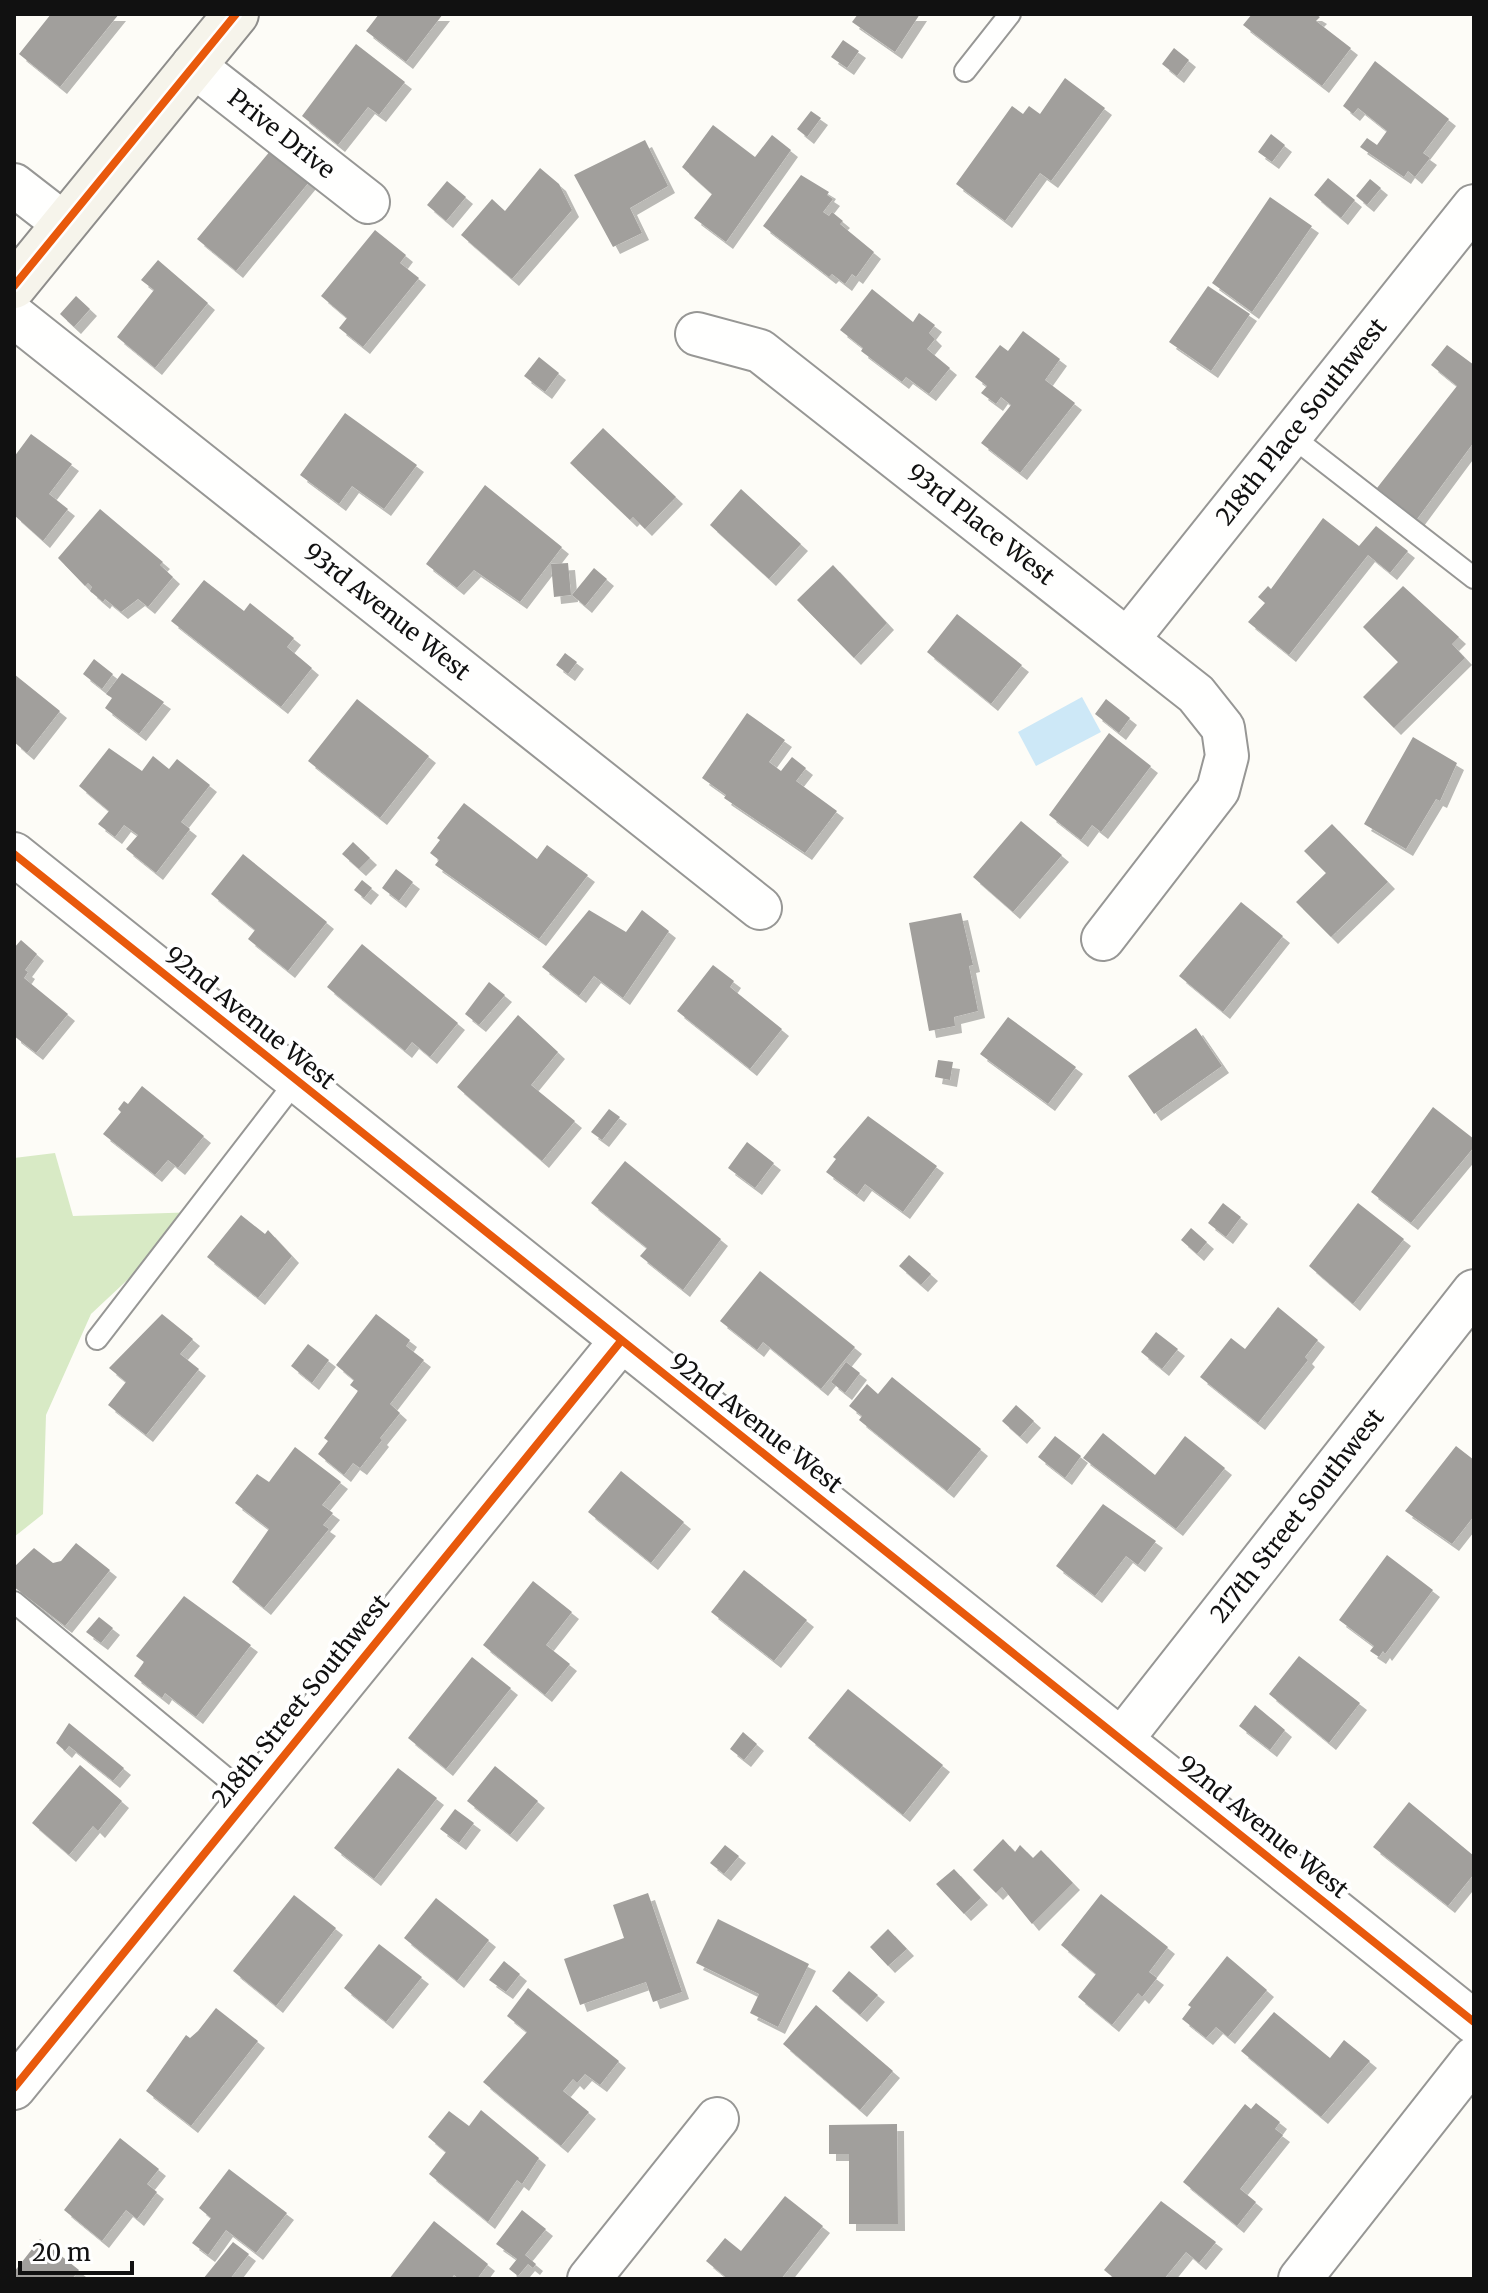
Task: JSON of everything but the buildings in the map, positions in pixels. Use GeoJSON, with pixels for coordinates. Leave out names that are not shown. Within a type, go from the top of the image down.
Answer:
{"type":"FeatureCollection","features":[{"type":"Feature","properties":{"kind":"main road"},"geometry":{"type":"LineString","coordinates":[[14,286],[236,14]]}},
{"type":"Feature","properties":{"kind":"street","name":"Prive Drive"},"geometry":{"type":"LineString","coordinates":[[193,65],[368,202]]}},
{"type":"Feature","properties":{"kind":"street"},"geometry":{"type":"LineString","coordinates":[[14,185],[63,223]]}},
{"type":"Feature","properties":{"kind":"street","name":"218th Place Southwest"},"geometry":{"type":"LineString","coordinates":[[1128,639],[1474,206]]}},
{"type":"Feature","properties":{"kind":"street","name":"93rd Avenue West"},"geometry":{"type":"LineString","coordinates":[[14,316],[760,908]]}},
{"type":"Feature","properties":{"kind":"street","name":"93rd Place West"},"geometry":{"type":"LineString","coordinates":[[697,334],[760,351],[1196,694],[1223,728],[1227,756],[1218,790],[1103,939]]}},
{"type":"Feature","properties":{"kind":"street","name":"92nd Avenue West"},"geometry":{"type":"LineString","coordinates":[[14,854],[1474,2022]]}},
{"type":"Feature","properties":{"kind":"street","name":"217th Street Southwest"},"geometry":{"type":"LineString","coordinates":[[1122,1739],[1474,1291]]}},
{"type":"Feature","properties":{"kind":"street","name":"218th Street Southwest"},"geometry":{"type":"LineString","coordinates":[[14,2088],[28,2040],[248,1796],[621,1341]]}},
{"type":"Feature","properties":{"kind":"street"},"geometry":{"type":"LineString","coordinates":[[1300,2279],[1474,2058]]}},
{"type":"Feature","properties":{"kind":"street"},"geometry":{"type":"LineString","coordinates":[[589,2279],[717,2119]]}},
{"type":"Feature","properties":{"kind":"lane"},"geometry":{"type":"LineString","coordinates":[[965,71],[1010,14]]}},
{"type":"Feature","properties":{"kind":"lane"},"geometry":{"type":"LineString","coordinates":[[1290,435],[1474,578]]}},
{"type":"Feature","properties":{"kind":"lane"},"geometry":{"type":"LineString","coordinates":[[97,1339],[296,1081]]}},
{"type":"Feature","properties":{"kind":"lane"},"geometry":{"type":"LineString","coordinates":[[14,1602],[248,1796]]}},
{"type":"Feature","properties":{"kind":"green space"},"geometry":{"type":"Polygon","coordinates":[[[55,1153],[73,1216],[200,1212],[91,1314],[46,1415],[43,1514],[14,1537],[14,1158],[55,1153]]]}},
{"type":"Feature","properties":{"kind":"water"},"geometry":{"type":"Polygon","coordinates":[[[1082,697],[1101,732],[1036,766],[1018,732],[1082,697]]]}},
{"type":"Feature","properties":{"kind":"cycle path"},"geometry":{"type":"LineString","coordinates":[[14,286],[236,14]]}},
{"type":"Feature","properties":{"kind":"cycle path"},"geometry":{"type":"LineString","coordinates":[[14,854],[1474,2022]]}},
{"type":"Feature","properties":{"kind":"cycle path"},"geometry":{"type":"LineString","coordinates":[[14,2088],[621,1341]]}}]}
